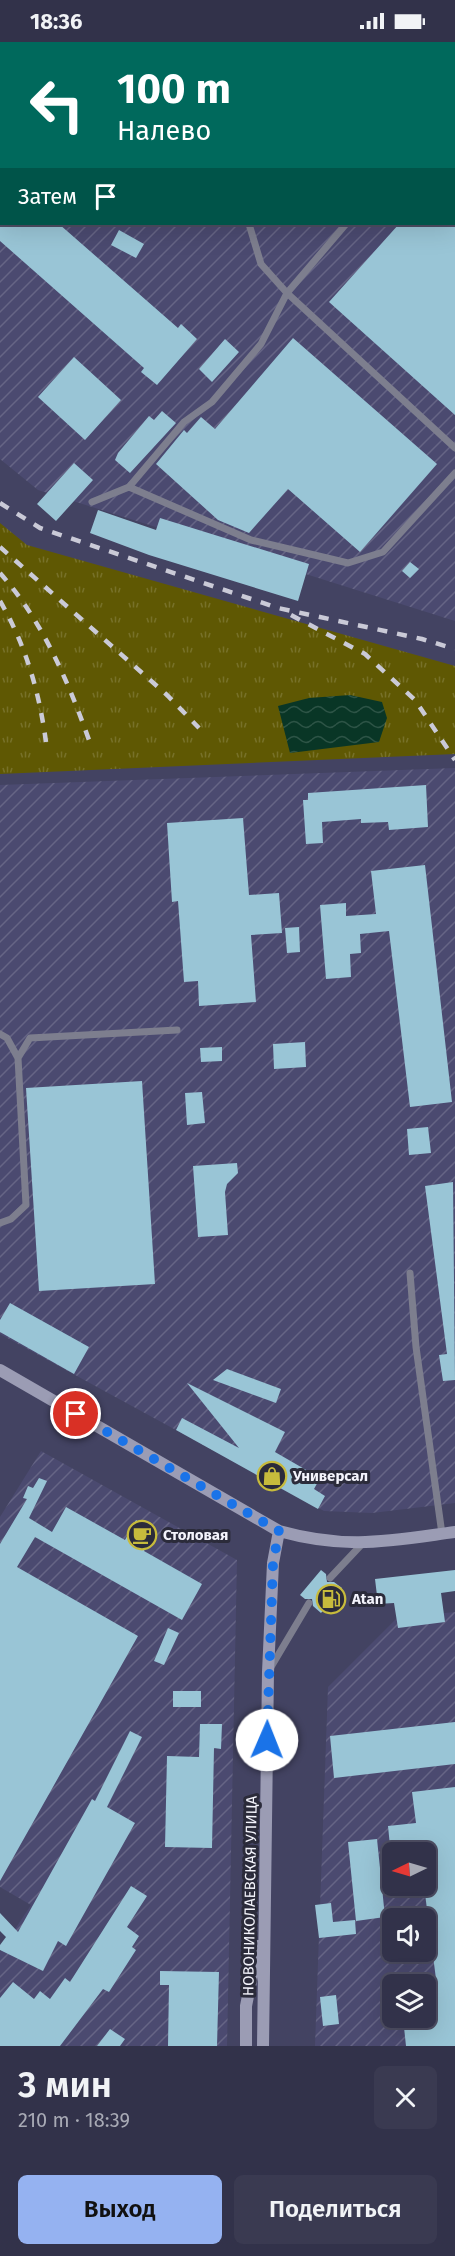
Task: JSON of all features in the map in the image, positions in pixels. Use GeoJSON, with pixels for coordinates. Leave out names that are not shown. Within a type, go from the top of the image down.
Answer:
{"type":"FeatureCollection","features":[{"type":"Feature","properties":{"kind":"main road"},"geometry":{"type":"LineString","coordinates":[[0,1370],[279,1531],[314,1541],[362,1544],[449,1533]]}},
{"type":"Feature","properties":{"kind":"main road","name":"НОВОНИКОЛАЕВСКАЯ УЛИЦА"},"geometry":{"type":"LineString","coordinates":[[263,2046],[268,1672],[273,1563],[279,1531]]}},
{"type":"Feature","properties":{"kind":"main road"},"geometry":{"type":"LineString","coordinates":[[246,2046],[246,2006],[264,1916]]}},
{"type":"Feature","properties":{"kind":"lane"},"geometry":{"type":"LineString","coordinates":[[249,225],[261,264],[287,293],[455,448]]}},
{"type":"Feature","properties":{"kind":"lane"},"geometry":{"type":"LineString","coordinates":[[92,502],[129,487],[184,422],[212,402],[261,344],[287,293],[345,225]]}},
{"type":"Feature","properties":{"kind":"lane"},"geometry":{"type":"LineString","coordinates":[[129,487],[251,540],[348,563],[383,552],[455,473]]}},
{"type":"Feature","properties":{"kind":"lane"},"geometry":{"type":"LineString","coordinates":[[18,1058],[30,1038],[177,1030]]}},
{"type":"Feature","properties":{"kind":"lane"},"geometry":{"type":"LineString","coordinates":[[0,1034],[7,1038],[18,1058],[26,1204],[11,1219],[0,1223]]}},
{"type":"Feature","properties":{"kind":"lane"},"geometry":{"type":"LineString","coordinates":[[410,1273],[416,1347],[449,1533]]}},
{"type":"Feature","properties":{"kind":"lane"},"geometry":{"type":"LineString","coordinates":[[330,1578],[362,1544]]}},
{"type":"Feature","properties":{"kind":"lane"},"geometry":{"type":"LineString","coordinates":[[268,1672],[309,1603]]}},
{"type":"Feature","properties":{"kind":"shaded area"},"geometry":{"type":"Polygon","coordinates":[[[0,225],[455,225],[455,621],[38,490],[0,459],[0,225]]]}},
{"type":"Feature","properties":{"kind":"shaded area"},"geometry":{"type":"Polygon","coordinates":[[[455,768],[455,1503],[372,1513],[324,1511],[0,1334],[0,785],[455,768]]]}},
{"type":"Feature","properties":{"kind":"shaded area"},"geometry":{"type":"Polygon","coordinates":[[[41,1451],[237,1560],[227,2046],[0,2046],[0,1952],[31,1905],[0,1887],[0,1517],[41,1451]]]}},
{"type":"Feature","properties":{"kind":"shaded area"},"geometry":{"type":"Polygon","coordinates":[[[455,1612],[455,2046],[315,2046],[328,1687],[397,1618],[455,1612]]]}},
{"type":"Feature","properties":{"kind":"green space"},"geometry":{"type":"Polygon","coordinates":[[[0,523],[27,545],[455,666],[455,754],[0,774],[0,523]]]}},
{"type":"Feature","properties":{"kind":"water"},"geometry":{"type":"Polygon","coordinates":[[[350,695],[382,702],[387,718],[379,742],[290,753],[278,706],[309,698],[350,695]]]}},
{"type":"Feature","properties":{"kind":"building"},"geometry":{"type":"Polygon","coordinates":[[[0,225],[60,225],[178,328],[181,324],[197,339],[157,385],[141,372],[144,368],[0,241],[0,225]]]}},
{"type":"Feature","properties":{"kind":"building"},"geometry":{"type":"Polygon","coordinates":[[[398,225],[455,225],[455,415],[329,302],[398,225]]]}},
{"type":"Feature","properties":{"kind":"building"},"geometry":{"type":"Polygon","coordinates":[[[119,230],[144,244],[136,258],[111,245],[119,230]]]}},
{"type":"Feature","properties":{"kind":"building"},"geometry":{"type":"Polygon","coordinates":[[[293,338],[437,464],[360,552],[288,489],[249,533],[218,520],[156,464],[184,430],[187,433],[201,417],[215,429],[293,338]]]}},
{"type":"Feature","properties":{"kind":"building"},"geometry":{"type":"Polygon","coordinates":[[[225,339],[239,352],[212,382],[199,369],[225,339]]]}},
{"type":"Feature","properties":{"kind":"building"},"geometry":{"type":"Polygon","coordinates":[[[74,357],[121,400],[85,440],[38,397],[74,357]]]}},
{"type":"Feature","properties":{"kind":"building"},"geometry":{"type":"Polygon","coordinates":[[[162,411],[176,423],[130,473],[115,460],[118,453],[149,416],[154,420],[162,411]]]}},
{"type":"Feature","properties":{"kind":"building"},"geometry":{"type":"Polygon","coordinates":[[[74,463],[93,480],[56,521],[37,504],[74,463]]]}},
{"type":"Feature","properties":{"kind":"building"},"geometry":{"type":"Polygon","coordinates":[[[98,510],[156,530],[160,518],[309,564],[298,601],[149,555],[90,533],[98,510]]]}},
{"type":"Feature","properties":{"kind":"building"},"geometry":{"type":"Polygon","coordinates":[[[410,562],[419,569],[410,578],[402,571],[410,562]]]}},
{"type":"Feature","properties":{"kind":"building"},"geometry":{"type":"Polygon","coordinates":[[[426,785],[428,827],[389,830],[388,822],[361,823],[361,819],[322,822],[323,843],[306,844],[303,800],[308,800],[308,793],[426,785]]]}},
{"type":"Feature","properties":{"kind":"building"},"geometry":{"type":"Polygon","coordinates":[[[243,818],[249,895],[279,893],[282,933],[251,935],[256,1002],[199,1006],[198,981],[184,982],[178,901],[172,902],[167,823],[243,818]]]}},
{"type":"Feature","properties":{"kind":"building"},"geometry":{"type":"Polygon","coordinates":[[[425,865],[452,1102],[410,1107],[389,931],[360,934],[361,953],[350,954],[351,977],[326,979],[320,905],[346,903],[346,916],[376,914],[371,871],[425,865]]]}},
{"type":"Feature","properties":{"kind":"building"},"geometry":{"type":"Polygon","coordinates":[[[299,927],[300,952],[287,953],[285,928],[299,927]]]}},
{"type":"Feature","properties":{"kind":"building"},"geometry":{"type":"Polygon","coordinates":[[[305,1042],[306,1067],[274,1069],[273,1044],[305,1042]]]}},
{"type":"Feature","properties":{"kind":"building"},"geometry":{"type":"Polygon","coordinates":[[[222,1047],[222,1061],[201,1062],[200,1048],[222,1047]]]}},
{"type":"Feature","properties":{"kind":"building"},"geometry":{"type":"Polygon","coordinates":[[[142,1081],[155,1284],[39,1291],[26,1088],[142,1081]]]}},
{"type":"Feature","properties":{"kind":"building"},"geometry":{"type":"Polygon","coordinates":[[[202,1092],[205,1123],[187,1125],[185,1093],[202,1092]]]}},
{"type":"Feature","properties":{"kind":"building"},"geometry":{"type":"Polygon","coordinates":[[[428,1127],[431,1153],[409,1155],[407,1129],[428,1127]]]}},
{"type":"Feature","properties":{"kind":"building"},"geometry":{"type":"Polygon","coordinates":[[[237,1163],[238,1173],[227,1184],[225,1192],[228,1235],[198,1237],[193,1166],[237,1163]]]}},
{"type":"Feature","properties":{"kind":"building"},"geometry":{"type":"Polygon","coordinates":[[[453,1182],[455,1380],[443,1381],[439,1355],[447,1354],[425,1186],[453,1182]]]}},
{"type":"Feature","properties":{"kind":"building"},"geometry":{"type":"Polygon","coordinates":[[[10,1303],[89,1347],[74,1374],[0,1332],[0,1320],[10,1303]]]}},
{"type":"Feature","properties":{"kind":"building"},"geometry":{"type":"Polygon","coordinates":[[[227,1369],[281,1389],[276,1403],[213,1380],[227,1369]]]}},
{"type":"Feature","properties":{"kind":"building"},"geometry":{"type":"Polygon","coordinates":[[[187,1383],[285,1432],[275,1452],[320,1478],[314,1489],[325,1496],[318,1509],[176,1430],[182,1418],[239,1448],[187,1383]]]}},
{"type":"Feature","properties":{"kind":"building"},"geometry":{"type":"Polygon","coordinates":[[[39,1478],[47,1481],[29,1518],[52,1532],[66,1507],[125,1540],[136,1520],[155,1531],[144,1551],[202,1584],[182,1620],[35,1537],[17,1567],[138,1636],[0,1881],[0,1544],[27,1499],[23,1498],[28,1486],[33,1488],[39,1478]]]}},
{"type":"Feature","properties":{"kind":"building"},"geometry":{"type":"Polygon","coordinates":[[[321,1570],[326,1574],[327,1582],[334,1582],[342,1588],[321,1613],[313,1606],[312,1599],[305,1599],[300,1595],[321,1570]]]}},
{"type":"Feature","properties":{"kind":"building"},"geometry":{"type":"Polygon","coordinates":[[[455,1570],[455,1591],[441,1593],[445,1622],[398,1628],[394,1603],[378,1604],[375,1579],[455,1570]]]}},
{"type":"Feature","properties":{"kind":"building"},"geometry":{"type":"Polygon","coordinates":[[[168,1628],[179,1633],[164,1665],[154,1661],[168,1628]]]}},
{"type":"Feature","properties":{"kind":"building"},"geometry":{"type":"Polygon","coordinates":[[[173,1691],[201,1691],[201,1707],[173,1707],[173,1691]]]}},
{"type":"Feature","properties":{"kind":"building"},"geometry":{"type":"Polygon","coordinates":[[[455,1722],[455,1764],[334,1778],[330,1736],[455,1722]]]}},
{"type":"Feature","properties":{"kind":"building"},"geometry":{"type":"Polygon","coordinates":[[[200,1724],[222,1724],[221,1749],[214,1748],[212,1848],[165,1847],[167,1756],[199,1757],[200,1724]]]}},
{"type":"Feature","properties":{"kind":"building"},"geometry":{"type":"Polygon","coordinates":[[[130,1731],[142,1737],[107,1807],[135,1823],[66,1946],[58,1941],[43,1971],[0,1950],[0,1945],[6,1937],[0,1931],[0,1913],[18,1932],[92,1799],[95,1801],[130,1731]]]}},
{"type":"Feature","properties":{"kind":"building"},"geometry":{"type":"Polygon","coordinates":[[[455,1787],[455,2046],[406,2046],[404,2028],[436,2028],[434,1962],[436,1962],[436,1908],[427,1908],[425,1896],[436,1896],[436,1842],[390,1842],[388,1826],[416,1823],[412,1792],[455,1787]]]}},
{"type":"Feature","properties":{"kind":"building"},"geometry":{"type":"Polygon","coordinates":[[[377,1839],[384,1908],[382,1908],[382,1917],[356,1921],[348,1842],[377,1839]]]}},
{"type":"Feature","properties":{"kind":"building"},"geometry":{"type":"Polygon","coordinates":[[[131,1886],[147,1896],[127,1927],[139,1936],[132,1947],[136,1950],[109,1992],[103,1989],[60,2046],[0,2046],[0,1998],[13,1982],[34,1999],[40,1991],[50,1999],[65,1978],[70,1982],[131,1886]]]}},
{"type":"Feature","properties":{"kind":"building"},"geometry":{"type":"Polygon","coordinates":[[[331,1903],[333,1922],[355,1920],[356,1934],[319,1938],[315,1905],[331,1903]]]}},
{"type":"Feature","properties":{"kind":"building"},"geometry":{"type":"Polygon","coordinates":[[[160,1971],[219,1972],[217,2046],[168,2046],[169,1985],[160,1985],[160,1971]]]}},
{"type":"Feature","properties":{"kind":"building"},"geometry":{"type":"Polygon","coordinates":[[[336,1995],[339,2024],[323,2026],[320,1997],[336,1995]]]}},
{"type":"Feature","properties":{"kind":"building"},"geometry":{"type":"Polygon","coordinates":[[[110,2029],[125,2039],[120,2046],[97,2046],[110,2029]]]}},
{"type":"Feature","properties":{"kind":"railway"},"geometry":{"type":"LineString","coordinates":[[0,503],[40,528],[278,608],[422,639],[455,649]]}},
{"type":"Feature","properties":{"kind":"railway"},"geometry":{"type":"LineString","coordinates":[[0,547],[167,695],[199,728]]}},
{"type":"Feature","properties":{"kind":"railway"},"geometry":{"type":"LineString","coordinates":[[0,573],[15,591],[41,631],[63,674],[89,740]]}},
{"type":"Feature","properties":{"kind":"railway"},"geometry":{"type":"LineString","coordinates":[[0,601],[17,635],[30,669],[40,705],[46,742]]}},
{"type":"Feature","properties":{"kind":"railway"},"geometry":{"type":"LineString","coordinates":[[291,615],[365,654],[415,700],[455,760]]}},
{"type":"Feature","properties":{"kind":"place","name":"Универсал"},"geometry":{"type":"Point","coordinates":[272,1476]}},
{"type":"Feature","properties":{"kind":"place","name":"Столовая"},"geometry":{"type":"Point","coordinates":[142,1535]}},
{"type":"Feature","properties":{"kind":"place","name":"Atan"},"geometry":{"type":"Point","coordinates":[331,1599]}},
{"type":"Feature","properties":{"kind":"route"},"geometry":{"type":"LineString","coordinates":[[76,1414],[279,1531],[273,1563],[267,1740]]}}]}
